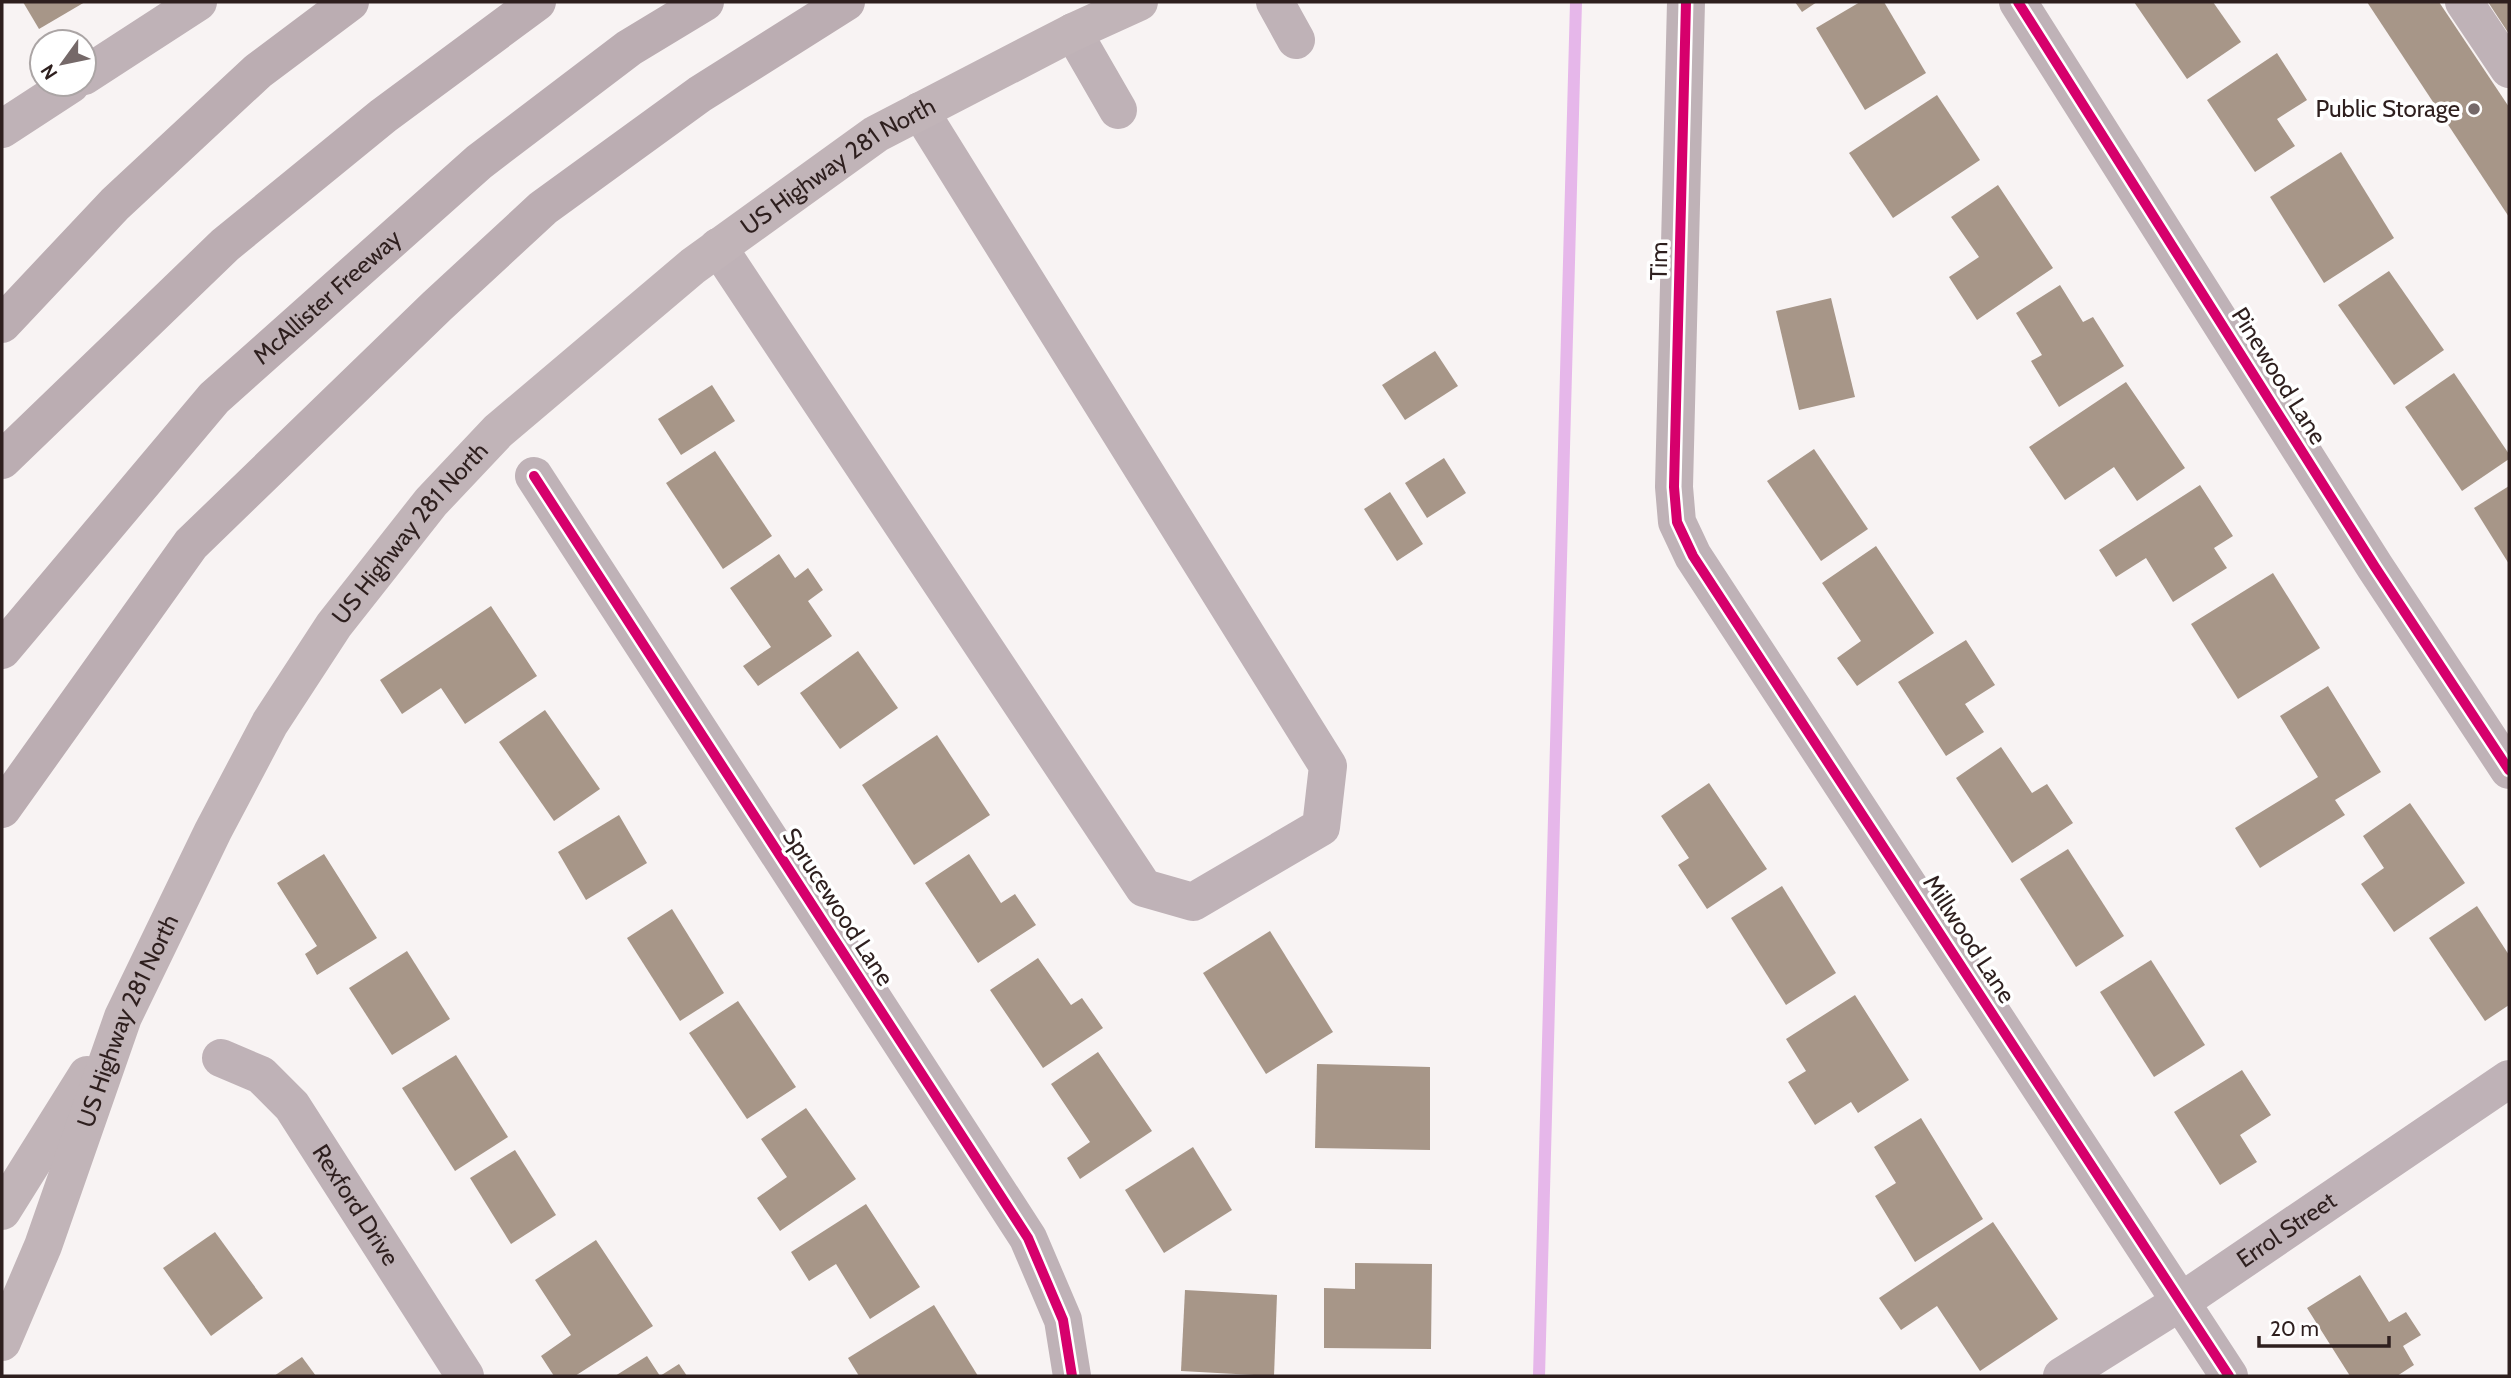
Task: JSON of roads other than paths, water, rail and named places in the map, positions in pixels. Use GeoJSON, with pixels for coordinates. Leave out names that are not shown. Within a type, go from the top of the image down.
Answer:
{"type":"FeatureCollection","features":[{"type":"Feature","properties":{"kind":"highway"},"geometry":{"type":"LineString","coordinates":[[2,324],[115,204],[248,80],[350,2]]}},
{"type":"Feature","properties":{"kind":"highway"},"geometry":{"type":"LineString","coordinates":[[2,460],[225,245],[383,116],[537,2]]}},
{"type":"Feature","properties":{"kind":"highway","name":"McAllister Freeway"},"geometry":{"type":"LineString","coordinates":[[2,650],[215,398],[479,162],[629,48],[705,2]]}},
{"type":"Feature","properties":{"kind":"highway"},"geometry":{"type":"LineString","coordinates":[[2,809],[191,544],[417,325],[543,208],[700,94],[846,2]]}},
{"type":"Feature","properties":{"kind":"main road","name":"US Highway 281 North"},"geometry":{"type":"LineString","coordinates":[[2,1342],[43,1246],[124,1017],[207,842],[263,735],[334,625],[431,502],[498,432],[718,247],[876,134],[1073,32],[1139,2]]}},
{"type":"Feature","properties":{"kind":"main road"},"geometry":{"type":"LineString","coordinates":[[2,1211],[124,1017]]}},
{"type":"Feature","properties":{"kind":"street"},"geometry":{"type":"LineString","coordinates":[[98,67],[198,2]]}},
{"type":"Feature","properties":{"kind":"street"},"geometry":{"type":"LineString","coordinates":[[1275,2],[1296,40]]}},
{"type":"Feature","properties":{"kind":"street","name":"Tim"},"geometry":{"type":"LineString","coordinates":[[1677,522],[1674,486],[1686,2]]}},
{"type":"Feature","properties":{"kind":"street","name":"Pinewood Lane"},"geometry":{"type":"LineString","coordinates":[[2018,2],[2375,567],[2509,770]]}},
{"type":"Feature","properties":{"kind":"street"},"geometry":{"type":"LineString","coordinates":[[2465,2],[2509,69]]}},
{"type":"Feature","properties":{"kind":"street"},"geometry":{"type":"LineString","coordinates":[[1073,32],[1118,110]]}},
{"type":"Feature","properties":{"kind":"street"},"geometry":{"type":"LineString","coordinates":[[2,129],[50,98]]}},
{"type":"Feature","properties":{"kind":"street"},"geometry":{"type":"LineString","coordinates":[[718,247],[1144,888],[1192,902],[1321,827],[1328,766],[920,111]]}},
{"type":"Feature","properties":{"kind":"street","name":"Sprucewood Lane"},"geometry":{"type":"LineString","coordinates":[[534,476],[1028,1238],[1063,1320],[1072,1376]]}},
{"type":"Feature","properties":{"kind":"street","name":"Millwood Lane"},"geometry":{"type":"LineString","coordinates":[[1677,522],[1693,556],[2229,1376]]}},
{"type":"Feature","properties":{"kind":"street","name":"Rexford Drive"},"geometry":{"type":"LineString","coordinates":[[221,1058],[261,1075],[292,1106],[465,1376]]}},
{"type":"Feature","properties":{"kind":"street","name":"Errol Street"},"geometry":{"type":"LineString","coordinates":[[2062,1376],[2182,1301],[2509,1079]]}},
{"type":"Feature","properties":{"kind":"waterway"},"geometry":{"type":"LineString","coordinates":[[1539,1376],[1576,2]]}},
{"type":"Feature","properties":{"kind":"place","name":"Public Storage"},"geometry":{"type":"Point","coordinates":[2474,109]}}]}
